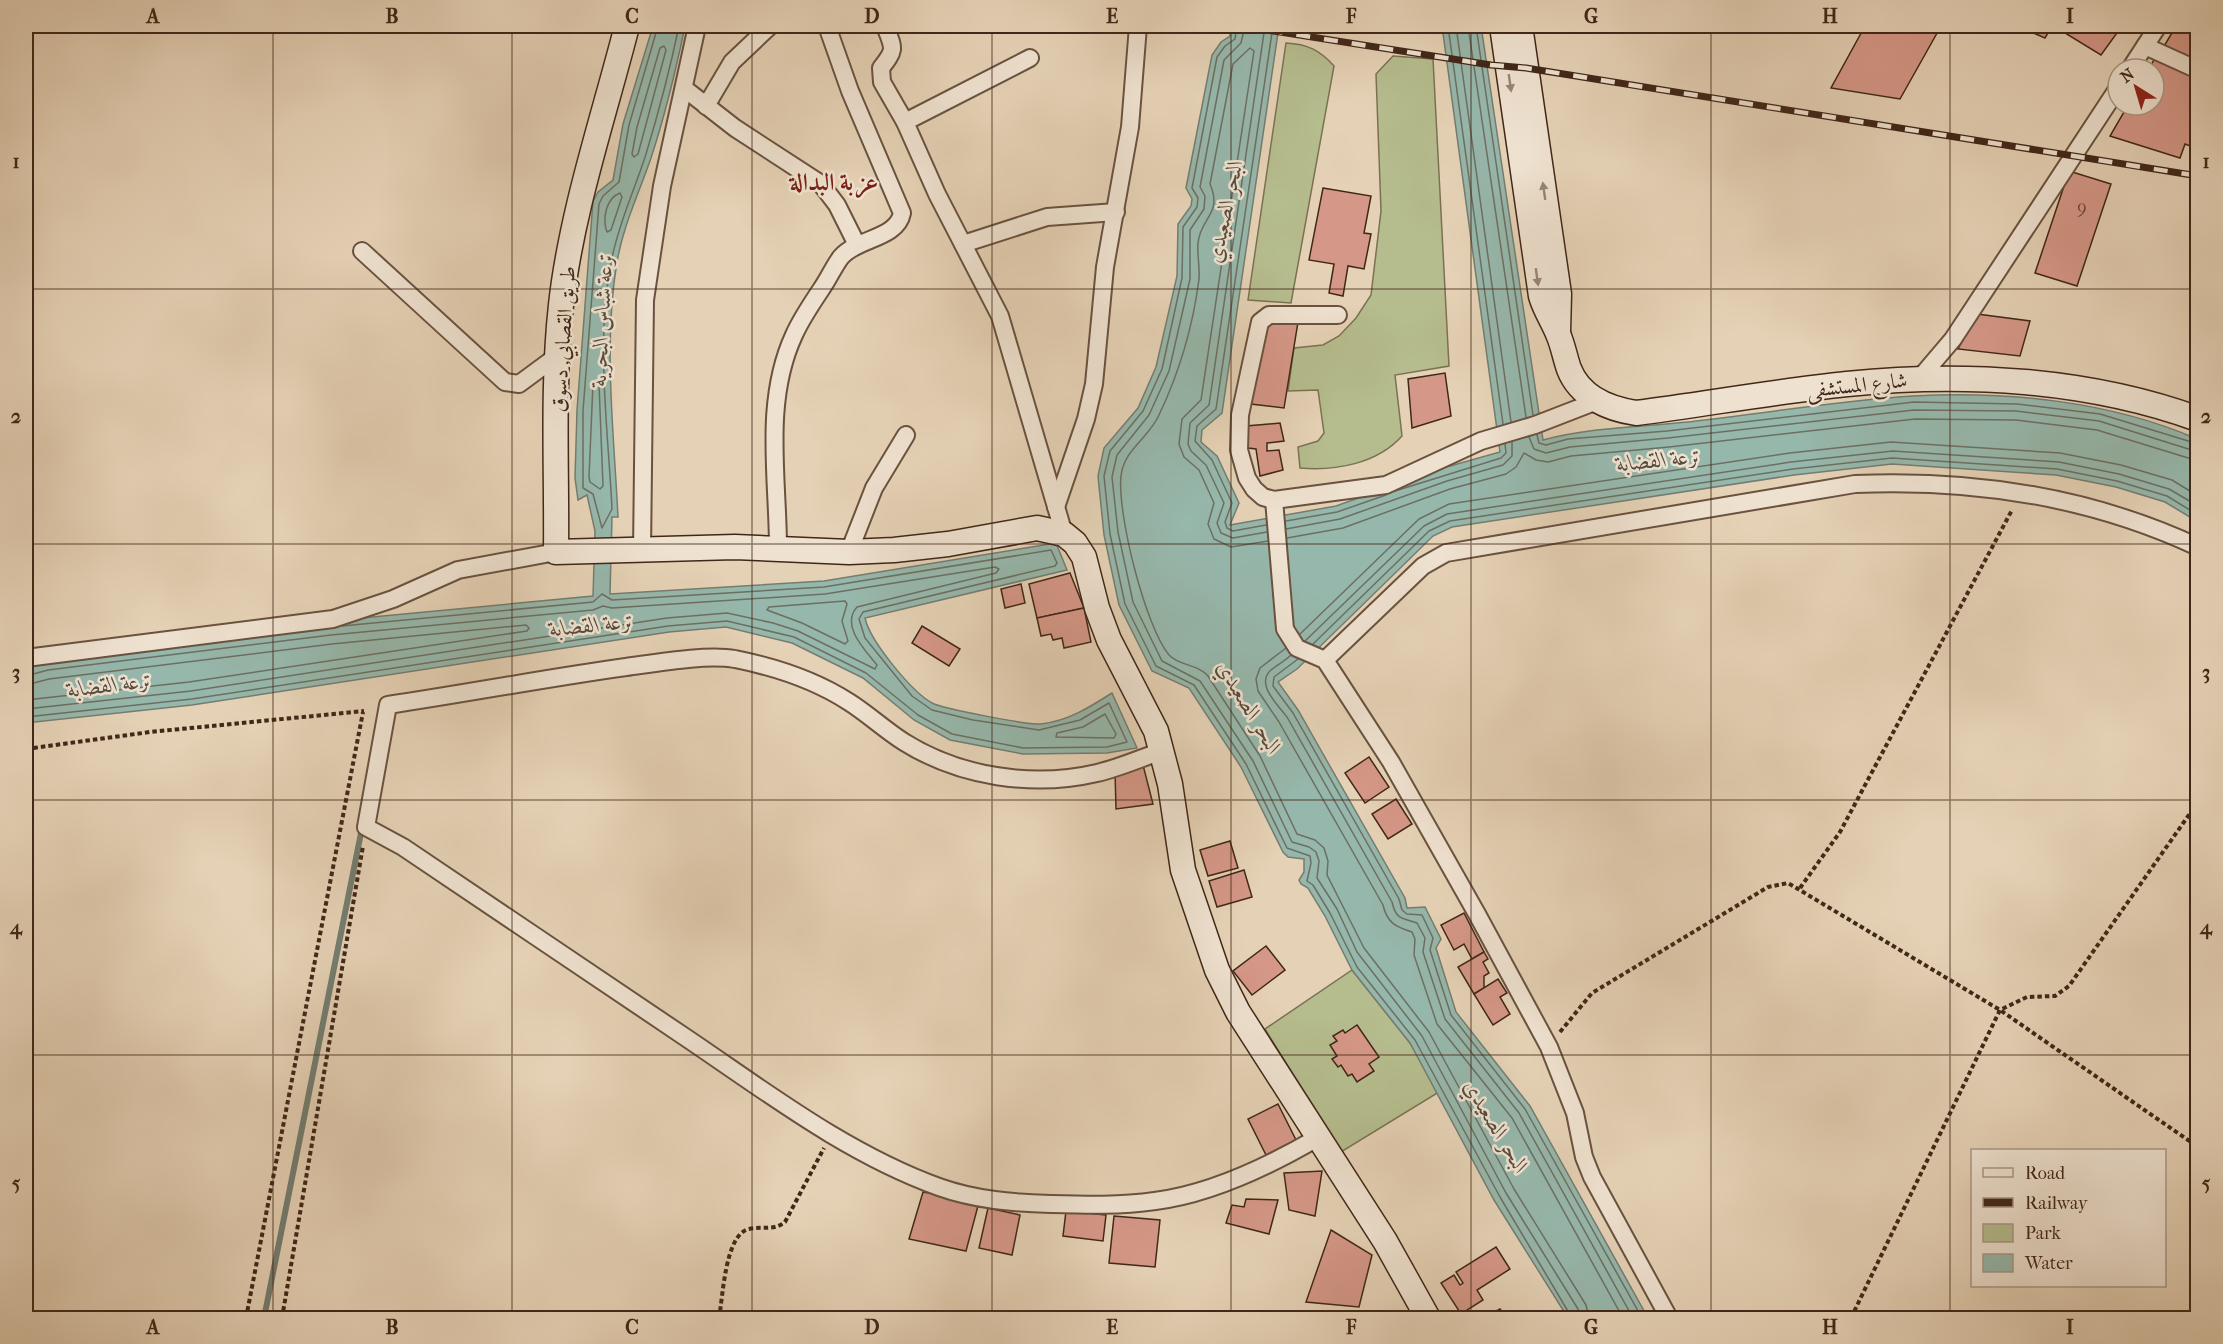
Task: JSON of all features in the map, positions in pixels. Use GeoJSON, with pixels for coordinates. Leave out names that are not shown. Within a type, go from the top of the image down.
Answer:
{"type":"FeatureCollection","features":[{"type":"Feature","properties":{"kind":"main road","name":"طريق القصابي, دسوق"},"geometry":{"type":"LineString","coordinates":[[556,552],[557,356],[561,304],[569,252],[627,26]]}},
{"type":"Feature","properties":{"kind":"main road","name":"شارع المستشفى"},"geometry":{"type":"LineString","coordinates":[[1502,26],[1538,283],[1545,309],[1558,332],[1570,372],[1582,388],[1597,401],[1616,410],[1636,413],[1847,384],[1919,379],[1990,380],[2062,387],[2133,399],[2198,418]]}},
{"type":"Feature","properties":{"kind":"main road","name":"شارع المستشفى"},"geometry":{"type":"LineString","coordinates":[[1520,26],[1558,282],[1560,307],[1558,332]]}},
{"type":"Feature","properties":{"kind":"main road"},"geometry":{"type":"LineString","coordinates":[[556,552],[778,548],[849,552],[948,544],[1037,528],[1064,534],[1075,543],[1086,568],[1109,640],[1159,741],[1183,870],[1217,970],[1238,1012],[1385,1241],[1428,1318]]}},
{"type":"Feature","properties":{"kind":"street"},"geometry":{"type":"LineString","coordinates":[[632,551],[645,300],[660,196],[697,26]]}},
{"type":"Feature","properties":{"kind":"street"},"geometry":{"type":"LineString","coordinates":[[706,106],[732,62],[770,26]]}},
{"type":"Feature","properties":{"kind":"street"},"geometry":{"type":"LineString","coordinates":[[778,548],[774,447],[778,386],[793,336],[835,265],[847,250],[893,229],[902,213],[850,91],[827,26]]}},
{"type":"Feature","properties":{"kind":"street"},"geometry":{"type":"LineString","coordinates":[[885,26],[893,55],[881,68],[881,75],[1000,316],[1064,534]]}},
{"type":"Feature","properties":{"kind":"street"},"geometry":{"type":"LineString","coordinates":[[1056,507],[1086,418],[1094,384],[1105,267],[1130,127],[1138,26]]}},
{"type":"Feature","properties":{"kind":"street"},"geometry":{"type":"LineString","coordinates":[[2138,57],[2158,26]]}},
{"type":"Feature","properties":{"kind":"street"},"geometry":{"type":"LineString","coordinates":[[2145,46],[2198,70]]}},
{"type":"Feature","properties":{"kind":"street"},"geometry":{"type":"LineString","coordinates":[[905,122],[1030,58]]}},
{"type":"Feature","properties":{"kind":"street"},"geometry":{"type":"LineString","coordinates":[[685,89],[706,106],[821,184],[837,206],[857,245]]}},
{"type":"Feature","properties":{"kind":"street"},"geometry":{"type":"LineString","coordinates":[[1919,379],[1953,339],[2106,106]]}},
{"type":"Feature","properties":{"kind":"street"},"geometry":{"type":"LineString","coordinates":[[963,244],[1047,217],[1116,212]]}},
{"type":"Feature","properties":{"kind":"street"},"geometry":{"type":"LineString","coordinates":[[362,251],[505,382],[519,384],[557,356]]}},
{"type":"Feature","properties":{"kind":"street"},"geometry":{"type":"LineString","coordinates":[[1338,315],[1269,315],[1264,317],[1257,328],[1240,415],[1239,450],[1247,478],[1263,497],[1274,500],[1386,485],[1411,476],[1453,452],[1504,433],[1535,425],[1597,401]]}},
{"type":"Feature","properties":{"kind":"street"},"geometry":{"type":"LineString","coordinates":[[849,552],[874,488],[906,435]]}},
{"type":"Feature","properties":{"kind":"street"},"geometry":{"type":"LineString","coordinates":[[1325,660],[1423,566],[1438,556],[1455,551],[1855,484],[1922,482],[2022,491],[2125,517],[2198,547]]}},
{"type":"Feature","properties":{"kind":"street"},"geometry":{"type":"LineString","coordinates":[[1274,500],[1285,629],[1297,648],[1325,660],[1391,762],[1549,1047],[1575,1113],[1587,1167],[1669,1318]]}},
{"type":"Feature","properties":{"kind":"street"},"geometry":{"type":"LineString","coordinates":[[26,658],[333,619],[393,599],[458,570],[556,552]]}},
{"type":"Feature","properties":{"kind":"street"},"geometry":{"type":"LineString","coordinates":[[1159,741],[1097,773],[1059,778],[1018,778],[985,774],[948,764],[905,742],[848,702],[816,684],[776,669],[732,658],[658,662],[388,705],[366,827],[403,847],[758,1088],[831,1134],[884,1163],[942,1189],[985,1199],[1030,1204],[1089,1205],[1156,1201],[1194,1192],[1281,1159],[1317,1138]]}},
{"type":"Feature","properties":{"kind":"path"},"geometry":{"type":"LineString","coordinates":[[1800,888],[1840,832],[2022,491]]}},
{"type":"Feature","properties":{"kind":"path"},"geometry":{"type":"LineString","coordinates":[[26,749],[150,732],[363,712],[388,705]]}},
{"type":"Feature","properties":{"kind":"path"},"geometry":{"type":"LineString","coordinates":[[246,1318],[363,712]]}},
{"type":"Feature","properties":{"kind":"path"},"geometry":{"type":"LineString","coordinates":[[1851,1318],[2000,1010],[2027,997],[2055,996],[2069,986],[2198,802]]}},
{"type":"Feature","properties":{"kind":"path"},"geometry":{"type":"LineString","coordinates":[[282,1318],[366,827]]}},
{"type":"Feature","properties":{"kind":"path"},"geometry":{"type":"LineString","coordinates":[[1549,1047],[1583,1000],[1592,993],[1768,887],[1788,883],[1800,888],[2000,1010],[2198,1147]]}},
{"type":"Feature","properties":{"kind":"path"},"geometry":{"type":"LineString","coordinates":[[720,1318],[734,1239],[746,1229],[776,1228],[785,1222],[831,1134]]}},
{"type":"Feature","properties":{"kind":"green space"},"geometry":{"type":"Polygon","coordinates":[[[1286,43],[1313,49],[1334,66],[1291,303],[1248,300],[1286,43]]]}},
{"type":"Feature","properties":{"kind":"green space"},"geometry":{"type":"Polygon","coordinates":[[[1393,56],[1433,59],[1449,366],[1395,375],[1402,436],[1392,446],[1355,464],[1341,467],[1300,468],[1298,447],[1318,441],[1324,433],[1318,390],[1288,391],[1294,348],[1323,345],[1339,336],[1356,318],[1371,295],[1381,211],[1376,74],[1393,56]]]}},
{"type":"Feature","properties":{"kind":"green space"},"geometry":{"type":"Polygon","coordinates":[[[1352,970],[1410,1043],[1439,1092],[1341,1152],[1265,1029],[1352,970]]]}},
{"type":"Feature","properties":{"kind":"water"},"geometry":{"type":"Polygon","coordinates":[[[653,26],[685,26],[661,125],[623,235],[617,262],[610,357],[618,517],[612,517],[610,594],[824,581],[1056,543],[1067,570],[865,618],[868,628],[892,665],[913,688],[932,703],[986,716],[1041,724],[1070,717],[1112,693],[1137,748],[1107,753],[1023,754],[950,740],[914,720],[863,678],[792,643],[726,627],[669,632],[192,705],[26,723],[26,662],[330,621],[593,596],[595,531],[587,495],[578,500],[575,478],[577,410],[593,201],[598,192],[613,180],[623,124],[653,26]]]}},
{"type":"Feature","properties":{"kind":"water"},"geometry":{"type":"Polygon","coordinates":[[[1231,26],[1279,26],[1222,413],[1202,430],[1201,442],[1217,456],[1239,503],[1230,525],[1336,506],[1443,468],[1500,452],[1442,26],[1481,26],[1543,440],[1603,429],[1685,422],[1861,400],[1949,395],[2022,397],[2094,407],[2164,426],[2197,439],[2198,522],[2165,502],[2116,487],[2056,475],[1892,464],[1794,475],[1452,527],[1433,536],[1297,669],[1278,682],[1298,710],[1405,898],[1407,908],[1425,907],[1441,939],[1436,948],[1456,1012],[1530,1106],[1648,1318],[1568,1318],[1494,1200],[1410,1043],[1352,970],[1325,916],[1308,888],[1301,884],[1299,880],[1304,872],[1304,859],[1288,857],[1283,852],[1241,767],[1189,688],[1152,671],[1119,605],[1104,535],[1098,476],[1104,448],[1138,408],[1156,367],[1177,276],[1178,224],[1191,206],[1192,199],[1186,188],[1212,55],[1221,42],[1230,36],[1231,26]]]}},
{"type":"Feature","properties":{"kind":"building"},"geometry":{"type":"Polygon","coordinates":[[[1865,26],[1941,26],[1900,99],[1831,88],[1865,26]]]}},
{"type":"Feature","properties":{"kind":"building"},"geometry":{"type":"Polygon","coordinates":[[[2017,26],[2052,26],[2045,38],[2017,26]]]}},
{"type":"Feature","properties":{"kind":"building"},"geometry":{"type":"Polygon","coordinates":[[[2069,26],[2122,26],[2101,55],[2065,33],[2069,26]]]}},
{"type":"Feature","properties":{"kind":"building"},"geometry":{"type":"Polygon","coordinates":[[[2176,26],[2198,26],[2198,62],[2163,48],[2176,26]]]}},
{"type":"Feature","properties":{"kind":"building"},"geometry":{"type":"Polygon","coordinates":[[[2166,63],[2198,77],[2198,149],[2185,144],[2180,158],[2110,136],[2121,117],[2166,117],[2166,63]]]}},
{"type":"Feature","properties":{"kind":"building"},"geometry":{"type":"Polygon","coordinates":[[[2069,171],[2111,184],[2077,286],[2035,273],[2069,171]]]}},
{"type":"Feature","properties":{"kind":"building"},"geometry":{"type":"Polygon","coordinates":[[[1323,188],[1371,196],[1364,233],[1371,234],[1364,269],[1348,266],[1343,296],[1329,293],[1334,264],[1309,260],[1323,188]]]}},
{"type":"Feature","properties":{"kind":"building"},"geometry":{"type":"Polygon","coordinates":[[[1977,314],[2030,321],[2020,356],[1958,349],[1977,314]]]}},
{"type":"Feature","properties":{"kind":"building"},"geometry":{"type":"Polygon","coordinates":[[[1267,321],[1298,322],[1284,408],[1251,404],[1267,321]]]}},
{"type":"Feature","properties":{"kind":"building"},"geometry":{"type":"Polygon","coordinates":[[[1445,373],[1451,416],[1412,428],[1408,379],[1445,373]]]}},
{"type":"Feature","properties":{"kind":"building"},"geometry":{"type":"Polygon","coordinates":[[[1280,423],[1284,441],[1267,443],[1267,451],[1279,450],[1283,470],[1260,476],[1256,449],[1248,448],[1246,426],[1280,423]]]}},
{"type":"Feature","properties":{"kind":"building"},"geometry":{"type":"Polygon","coordinates":[[[1070,573],[1084,608],[1037,618],[1029,584],[1070,573]]]}},
{"type":"Feature","properties":{"kind":"building"},"geometry":{"type":"Polygon","coordinates":[[[1021,584],[1025,603],[1005,608],[1001,589],[1021,584]]]}},
{"type":"Feature","properties":{"kind":"building"},"geometry":{"type":"Polygon","coordinates":[[[1084,608],[1091,642],[1064,648],[1062,638],[1053,640],[1051,634],[1041,636],[1037,618],[1084,608]]]}},
{"type":"Feature","properties":{"kind":"building"},"geometry":{"type":"Polygon","coordinates":[[[922,626],[960,649],[949,666],[912,643],[922,626]]]}},
{"type":"Feature","properties":{"kind":"building"},"geometry":{"type":"Polygon","coordinates":[[[1369,757],[1389,787],[1365,803],[1345,773],[1369,757]]]}},
{"type":"Feature","properties":{"kind":"building"},"geometry":{"type":"Polygon","coordinates":[[[1143,765],[1153,804],[1116,809],[1115,771],[1143,765]]]}},
{"type":"Feature","properties":{"kind":"building"},"geometry":{"type":"Polygon","coordinates":[[[1396,799],[1412,824],[1388,839],[1372,814],[1396,799]]]}},
{"type":"Feature","properties":{"kind":"building"},"geometry":{"type":"Polygon","coordinates":[[[1230,841],[1238,868],[1208,876],[1200,850],[1230,841]]]}},
{"type":"Feature","properties":{"kind":"building"},"geometry":{"type":"Polygon","coordinates":[[[1244,870],[1252,897],[1217,907],[1209,881],[1244,870]]]}},
{"type":"Feature","properties":{"kind":"building"},"geometry":{"type":"Polygon","coordinates":[[[1464,913],[1484,952],[1472,959],[1464,944],[1454,950],[1441,925],[1464,913]]]}},
{"type":"Feature","properties":{"kind":"building"},"geometry":{"type":"Polygon","coordinates":[[[1266,946],[1285,970],[1252,995],[1233,971],[1266,946]]]}},
{"type":"Feature","properties":{"kind":"building"},"geometry":{"type":"Polygon","coordinates":[[[1484,952],[1488,959],[1483,962],[1489,973],[1484,976],[1484,988],[1474,994],[1458,967],[1484,952]]]}},
{"type":"Feature","properties":{"kind":"building"},"geometry":{"type":"Polygon","coordinates":[[[1498,979],[1507,993],[1500,997],[1510,1014],[1493,1025],[1474,994],[1498,979]]]}},
{"type":"Feature","properties":{"kind":"building"},"geometry":{"type":"Polygon","coordinates":[[[1357,1025],[1379,1057],[1369,1064],[1374,1071],[1357,1082],[1352,1074],[1348,1076],[1341,1065],[1338,1067],[1332,1059],[1337,1056],[1330,1045],[1337,1041],[1333,1036],[1343,1030],[1345,1033],[1357,1025]]]}},
{"type":"Feature","properties":{"kind":"building"},"geometry":{"type":"Polygon","coordinates":[[[1278,1104],[1296,1140],[1266,1155],[1248,1119],[1278,1104]]]}},
{"type":"Feature","properties":{"kind":"building"},"geometry":{"type":"Polygon","coordinates":[[[1322,1171],[1315,1216],[1289,1210],[1284,1173],[1322,1171]]]}},
{"type":"Feature","properties":{"kind":"building"},"geometry":{"type":"Polygon","coordinates":[[[923,1192],[979,1202],[966,1251],[909,1239],[923,1192]]]}},
{"type":"Feature","properties":{"kind":"building"},"geometry":{"type":"Polygon","coordinates":[[[1246,1199],[1278,1200],[1269,1234],[1226,1223],[1232,1205],[1244,1207],[1246,1199]]]}},
{"type":"Feature","properties":{"kind":"building"},"geometry":{"type":"Polygon","coordinates":[[[988,1208],[1020,1215],[1012,1255],[979,1248],[988,1208]]]}},
{"type":"Feature","properties":{"kind":"building"},"geometry":{"type":"Polygon","coordinates":[[[1066,1211],[1106,1215],[1103,1241],[1063,1236],[1066,1211]]]}},
{"type":"Feature","properties":{"kind":"building"},"geometry":{"type":"Polygon","coordinates":[[[1114,1216],[1160,1220],[1155,1267],[1109,1263],[1114,1216]]]}},
{"type":"Feature","properties":{"kind":"building"},"geometry":{"type":"Polygon","coordinates":[[[1331,1230],[1372,1255],[1359,1307],[1306,1302],[1331,1230]]]}},
{"type":"Feature","properties":{"kind":"building"},"geometry":{"type":"Polygon","coordinates":[[[1496,1247],[1510,1269],[1477,1290],[1483,1300],[1461,1314],[1441,1283],[1454,1275],[1460,1285],[1463,1283],[1456,1272],[1496,1247]]]}},
{"type":"Feature","properties":{"kind":"building"},"geometry":{"type":"Polygon","coordinates":[[[1500,1309],[1507,1318],[1483,1318],[1500,1309]]]}},
{"type":"Feature","properties":{"kind":"waterway"},"geometry":{"type":"LineString","coordinates":[[264,1318],[362,828]]}},
{"type":"Feature","properties":{"kind":"railway"},"geometry":{"type":"LineString","coordinates":[[1241,26],[1491,65],[1526,68],[2198,176]]}},
{"type":"Feature","properties":{"kind":"district","name":"عزبة البدالة"},"geometry":{"type":"Point","coordinates":[834,182]}},
{"type":"Feature","properties":{"kind":"water label","name":"البحر الصعيدي"},"geometry":{"type":"Point","coordinates":[1224,211]}},
{"type":"Feature","properties":{"kind":"water label","name":"ترعة شباس البحرية"},"geometry":{"type":"Point","coordinates":[601,319]}},
{"type":"Feature","properties":{"kind":"water label","name":"ترعة القضابة"},"geometry":{"type":"Point","coordinates":[1659,459]}},
{"type":"Feature","properties":{"kind":"water label","name":"ترعة القضابة"},"geometry":{"type":"Point","coordinates":[592,624]}},
{"type":"Feature","properties":{"kind":"water label","name":"ترعة القضابة"},"geometry":{"type":"Point","coordinates":[110,684]}},
{"type":"Feature","properties":{"kind":"water label","name":"البحر الصعيدي"},"geometry":{"type":"Point","coordinates":[1250,707]}},
{"type":"Feature","properties":{"kind":"water label","name":"البحر الصعيدي"},"geometry":{"type":"Point","coordinates":[1497,1126]}}]}
